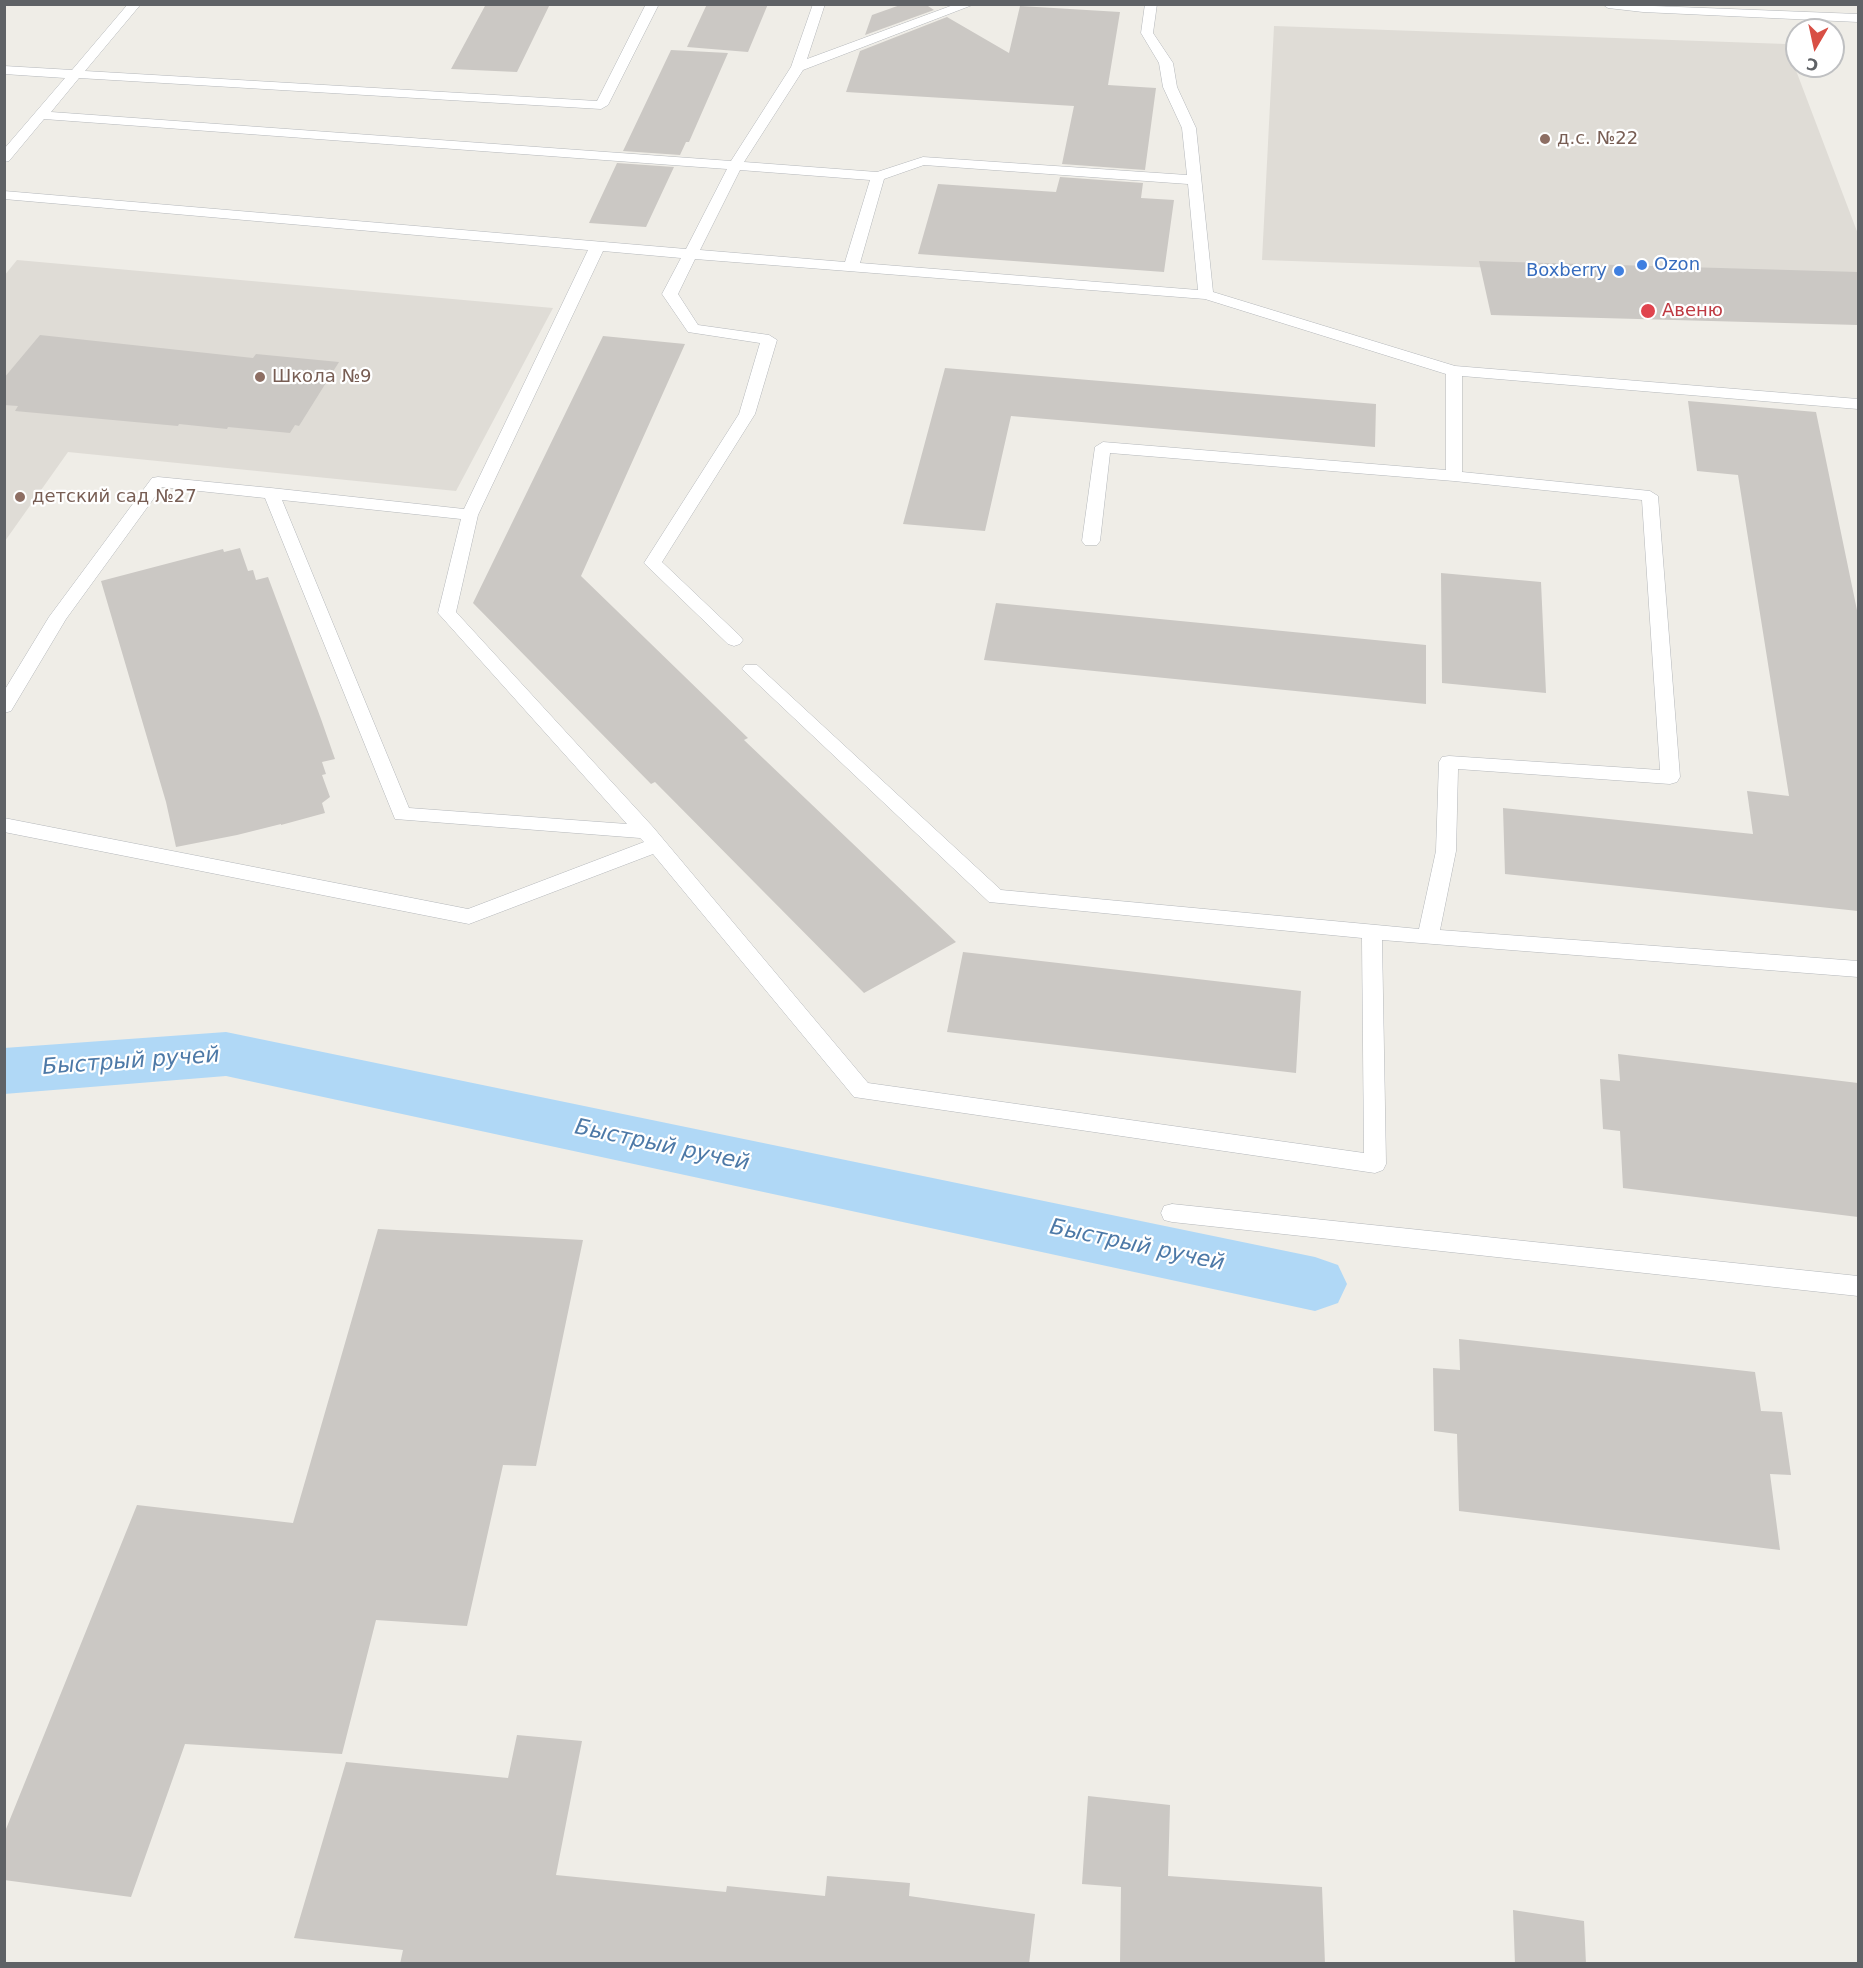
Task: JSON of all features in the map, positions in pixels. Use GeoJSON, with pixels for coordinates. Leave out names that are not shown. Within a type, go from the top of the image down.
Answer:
{"type":"FeatureCollection","features":[{"type":"Feature","properties":{"kind":"lane"},"geometry":{"type":"LineString","coordinates":[[4,158],[135,4]]}},
{"type":"Feature","properties":{"kind":"lane"},"geometry":{"type":"LineString","coordinates":[[4,70],[601,105],[653,4]]}},
{"type":"Feature","properties":{"kind":"lane"},"geometry":{"type":"LineString","coordinates":[[734,640],[653,563],[747,414],[769,340],[693,329],[670,294],[735,166],[798,67],[819,4]]}},
{"type":"Feature","properties":{"kind":"lane"},"geometry":{"type":"LineString","coordinates":[[798,67],[969,4]]}},
{"type":"Feature","properties":{"kind":"lane"},"geometry":{"type":"LineString","coordinates":[[1151,4],[1147,33],[1166,63],[1170,87],[1189,128],[1206,295]]}},
{"type":"Feature","properties":{"kind":"lane"},"geometry":{"type":"LineString","coordinates":[[1608,4],[1858,18]]}},
{"type":"Feature","properties":{"kind":"lane"},"geometry":{"type":"LineString","coordinates":[[41,115],[878,176],[923,162],[1195,180]]}},
{"type":"Feature","properties":{"kind":"lane"},"geometry":{"type":"LineString","coordinates":[[850,267],[878,176]]}},
{"type":"Feature","properties":{"kind":"lane"},"geometry":{"type":"LineString","coordinates":[[4,195],[598,244],[690,254],[1206,295],[1454,371],[1858,404]]}},
{"type":"Feature","properties":{"kind":"lane"},"geometry":{"type":"LineString","coordinates":[[598,244],[470,515],[447,612],[652,839],[862,1091],[1375,1164],[1372,931]]}},
{"type":"Feature","properties":{"kind":"lane"},"geometry":{"type":"LineString","coordinates":[[1454,371],[1454,476]]}},
{"type":"Feature","properties":{"kind":"lane"},"geometry":{"type":"LineString","coordinates":[[1091,541],[1103,447],[1454,476],[1650,496],[1670,777],[1449,762],[1446,851],[1428,937]]}},
{"type":"Feature","properties":{"kind":"lane"},"geometry":{"type":"LineString","coordinates":[[4,707],[58,618],[158,482],[470,515]]}},
{"type":"Feature","properties":{"kind":"lane"},"geometry":{"type":"LineString","coordinates":[[271,494],[402,814],[652,839]]}},
{"type":"Feature","properties":{"kind":"lane"},"geometry":{"type":"LineString","coordinates":[[751,669],[996,897],[1428,937],[1858,969]]}},
{"type":"Feature","properties":{"kind":"lane"},"geometry":{"type":"LineString","coordinates":[[4,825],[469,917],[652,839]]}},
{"type":"Feature","properties":{"kind":"lane"},"geometry":{"type":"LineString","coordinates":[[1172,1214],[1858,1286]]}},
{"type":"Feature","properties":{"kind":"shaded area","name":"д.с. №22"},"geometry":{"type":"Polygon","coordinates":[[[1274,26],[1785,44],[1785,78],[1799,78],[1858,234],[1858,280],[1262,260],[1274,26]]]}},
{"type":"Feature","properties":{"kind":"shaded area","name":"Школа №9"},"geometry":{"type":"Polygon","coordinates":[[[17,260],[553,308],[456,491],[68,452],[5,541],[4,276],[17,260]]]}},
{"type":"Feature","properties":{"kind":"building"},"geometry":{"type":"Polygon","coordinates":[[[486,4],[550,4],[517,72],[451,69],[486,4]]]}},
{"type":"Feature","properties":{"kind":"building"},"geometry":{"type":"Polygon","coordinates":[[[707,4],[768,4],[748,52],[687,47],[707,4]]]}},
{"type":"Feature","properties":{"kind":"building"},"geometry":{"type":"Polygon","coordinates":[[[903,4],[925,4],[934,10],[865,35],[872,15],[903,4]]]}},
{"type":"Feature","properties":{"kind":"building"},"geometry":{"type":"Polygon","coordinates":[[[1020,6],[1120,12],[1108,85],[1156,88],[1145,170],[1062,164],[1074,106],[846,92],[860,51],[947,17],[1009,53],[1020,6]]]}},
{"type":"Feature","properties":{"kind":"building"},"geometry":{"type":"Polygon","coordinates":[[[671,50],[728,53],[689,142],[686,142],[680,155],[623,151],[671,50]]]}},
{"type":"Feature","properties":{"kind":"building"},"geometry":{"type":"Polygon","coordinates":[[[617,163],[674,167],[646,227],[589,223],[617,163]]]}},
{"type":"Feature","properties":{"kind":"building"},"geometry":{"type":"Polygon","coordinates":[[[1060,177],[1143,183],[1141,198],[1174,200],[1164,272],[918,254],[938,184],[1056,192],[1060,177]]]}},
{"type":"Feature","properties":{"kind":"building"},"geometry":{"type":"Polygon","coordinates":[[[1479,261],[1858,272],[1858,325],[1491,315],[1479,261]]]}},
{"type":"Feature","properties":{"kind":"building"},"geometry":{"type":"Polygon","coordinates":[[[40,335],[253,358],[256,354],[339,362],[299,426],[295,425],[290,433],[228,427],[227,429],[179,424],[178,426],[15,411],[18,406],[4,405],[4,378],[40,335]]]}},
{"type":"Feature","properties":{"kind":"building"},"geometry":{"type":"Polygon","coordinates":[[[603,336],[685,344],[581,576],[748,738],[744,740],[956,942],[864,993],[655,782],[651,784],[473,603],[603,336]]]}},
{"type":"Feature","properties":{"kind":"building"},"geometry":{"type":"Polygon","coordinates":[[[945,368],[1376,404],[1375,447],[1011,416],[985,531],[903,524],[945,368]]]}},
{"type":"Feature","properties":{"kind":"building"},"geometry":{"type":"Polygon","coordinates":[[[1688,401],[1816,412],[1858,615],[1858,911],[1505,874],[1503,808],[1753,834],[1747,791],[1789,796],[1738,475],[1697,471],[1688,401]]]}},
{"type":"Feature","properties":{"kind":"building"},"geometry":{"type":"Polygon","coordinates":[[[240,548],[248,571],[253,570],[256,580],[268,577],[321,719],[335,759],[322,762],[326,774],[322,775],[330,797],[322,803],[325,813],[281,825],[176,847],[166,802],[101,581],[223,549],[224,552],[240,548]]]}},
{"type":"Feature","properties":{"kind":"building"},"geometry":{"type":"Polygon","coordinates":[[[1441,573],[1541,582],[1546,693],[1442,683],[1441,573]]]}},
{"type":"Feature","properties":{"kind":"building"},"geometry":{"type":"Polygon","coordinates":[[[996,603],[1426,645],[1426,704],[984,660],[996,603]]]}},
{"type":"Feature","properties":{"kind":"building"},"geometry":{"type":"Polygon","coordinates":[[[963,952],[1301,991],[1296,1073],[947,1032],[963,952]]]}},
{"type":"Feature","properties":{"kind":"building"},"geometry":{"type":"Polygon","coordinates":[[[1618,1054],[1858,1083],[1858,1217],[1623,1188],[1620,1131],[1603,1129],[1600,1079],[1620,1081],[1618,1054]]]}},
{"type":"Feature","properties":{"kind":"building"},"geometry":{"type":"Polygon","coordinates":[[[378,1229],[583,1240],[536,1466],[503,1465],[467,1626],[376,1620],[342,1754],[185,1744],[131,1897],[4,1880],[4,1834],[137,1505],[293,1523],[378,1229]]]}},
{"type":"Feature","properties":{"kind":"building"},"geometry":{"type":"Polygon","coordinates":[[[1459,1339],[1755,1372],[1761,1411],[1782,1412],[1791,1475],[1770,1474],[1780,1550],[1459,1511],[1457,1434],[1434,1431],[1433,1368],[1460,1370],[1459,1339]]]}},
{"type":"Feature","properties":{"kind":"building"},"geometry":{"type":"Polygon","coordinates":[[[517,1735],[582,1741],[556,1875],[726,1892],[727,1886],[825,1896],[827,1876],[910,1883],[909,1896],[1035,1914],[1029,1964],[400,1964],[403,1950],[294,1938],[346,1762],[508,1778],[517,1735]]]}},
{"type":"Feature","properties":{"kind":"building"},"geometry":{"type":"Polygon","coordinates":[[[1088,1796],[1170,1805],[1168,1876],[1322,1887],[1325,1964],[1120,1964],[1121,1887],[1082,1884],[1088,1796]]]}},
{"type":"Feature","properties":{"kind":"building"},"geometry":{"type":"Polygon","coordinates":[[[1513,1910],[1584,1921],[1586,1964],[1515,1964],[1513,1910]]]}},
{"type":"Feature","properties":{"kind":"waterway","name":"Быстрый ручей"},"geometry":{"type":"LineString","coordinates":[[4,1071],[226,1054],[1315,1284]]}},
{"type":"Feature","properties":{"kind":"place","name":"д.с. №22"},"geometry":{"type":"Point","coordinates":[1545,139]}},
{"type":"Feature","properties":{"kind":"place","name":"Ozon"},"geometry":{"type":"Point","coordinates":[1642,265]}},
{"type":"Feature","properties":{"kind":"place","name":"Boxberry"},"geometry":{"type":"Point","coordinates":[1619,271]}},
{"type":"Feature","properties":{"kind":"place","name":"Авеню"},"geometry":{"type":"Point","coordinates":[1648,311]}},
{"type":"Feature","properties":{"kind":"place","name":"Школа №9"},"geometry":{"type":"Point","coordinates":[260,377]}},
{"type":"Feature","properties":{"kind":"place","name":"детский сад №27"},"geometry":{"type":"Point","coordinates":[20,497]}}]}
